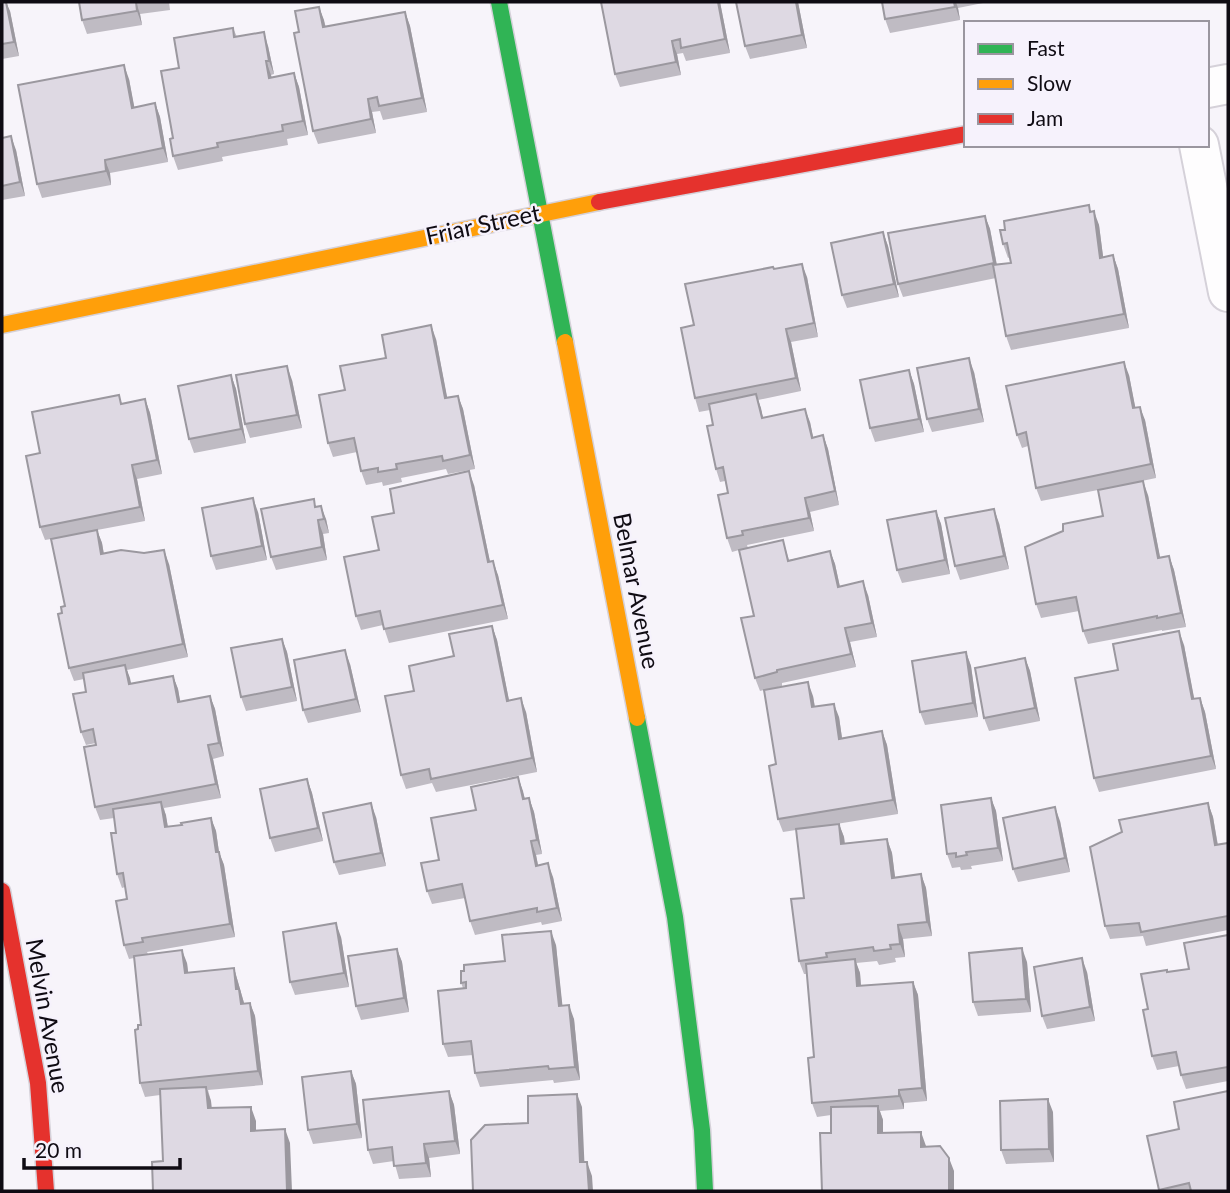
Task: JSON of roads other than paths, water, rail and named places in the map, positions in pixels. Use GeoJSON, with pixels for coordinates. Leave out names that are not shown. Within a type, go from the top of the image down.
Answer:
{"type":"FeatureCollection","features":[{"type":"Feature","properties":{"kind":"street","name":"Belmar Avenue"},"geometry":{"type":"LineString","coordinates":[[499,2],[675,917],[702,1130],[705,1191]]}},
{"type":"Feature","properties":{"kind":"street"},"geometry":{"type":"LineString","coordinates":[[1209,88],[1228,84]]}},
{"type":"Feature","properties":{"kind":"street","name":"Friar Street"},"geometry":{"type":"LineString","coordinates":[[2,326],[540,213],[964,134]]}},
{"type":"Feature","properties":{"kind":"street"},"geometry":{"type":"LineString","coordinates":[[1199,147],[1228,292]]}},
{"type":"Feature","properties":{"kind":"street","name":"Melvin Avenue"},"geometry":{"type":"LineString","coordinates":[[2,891],[38,1083],[46,1191]]}}]}
